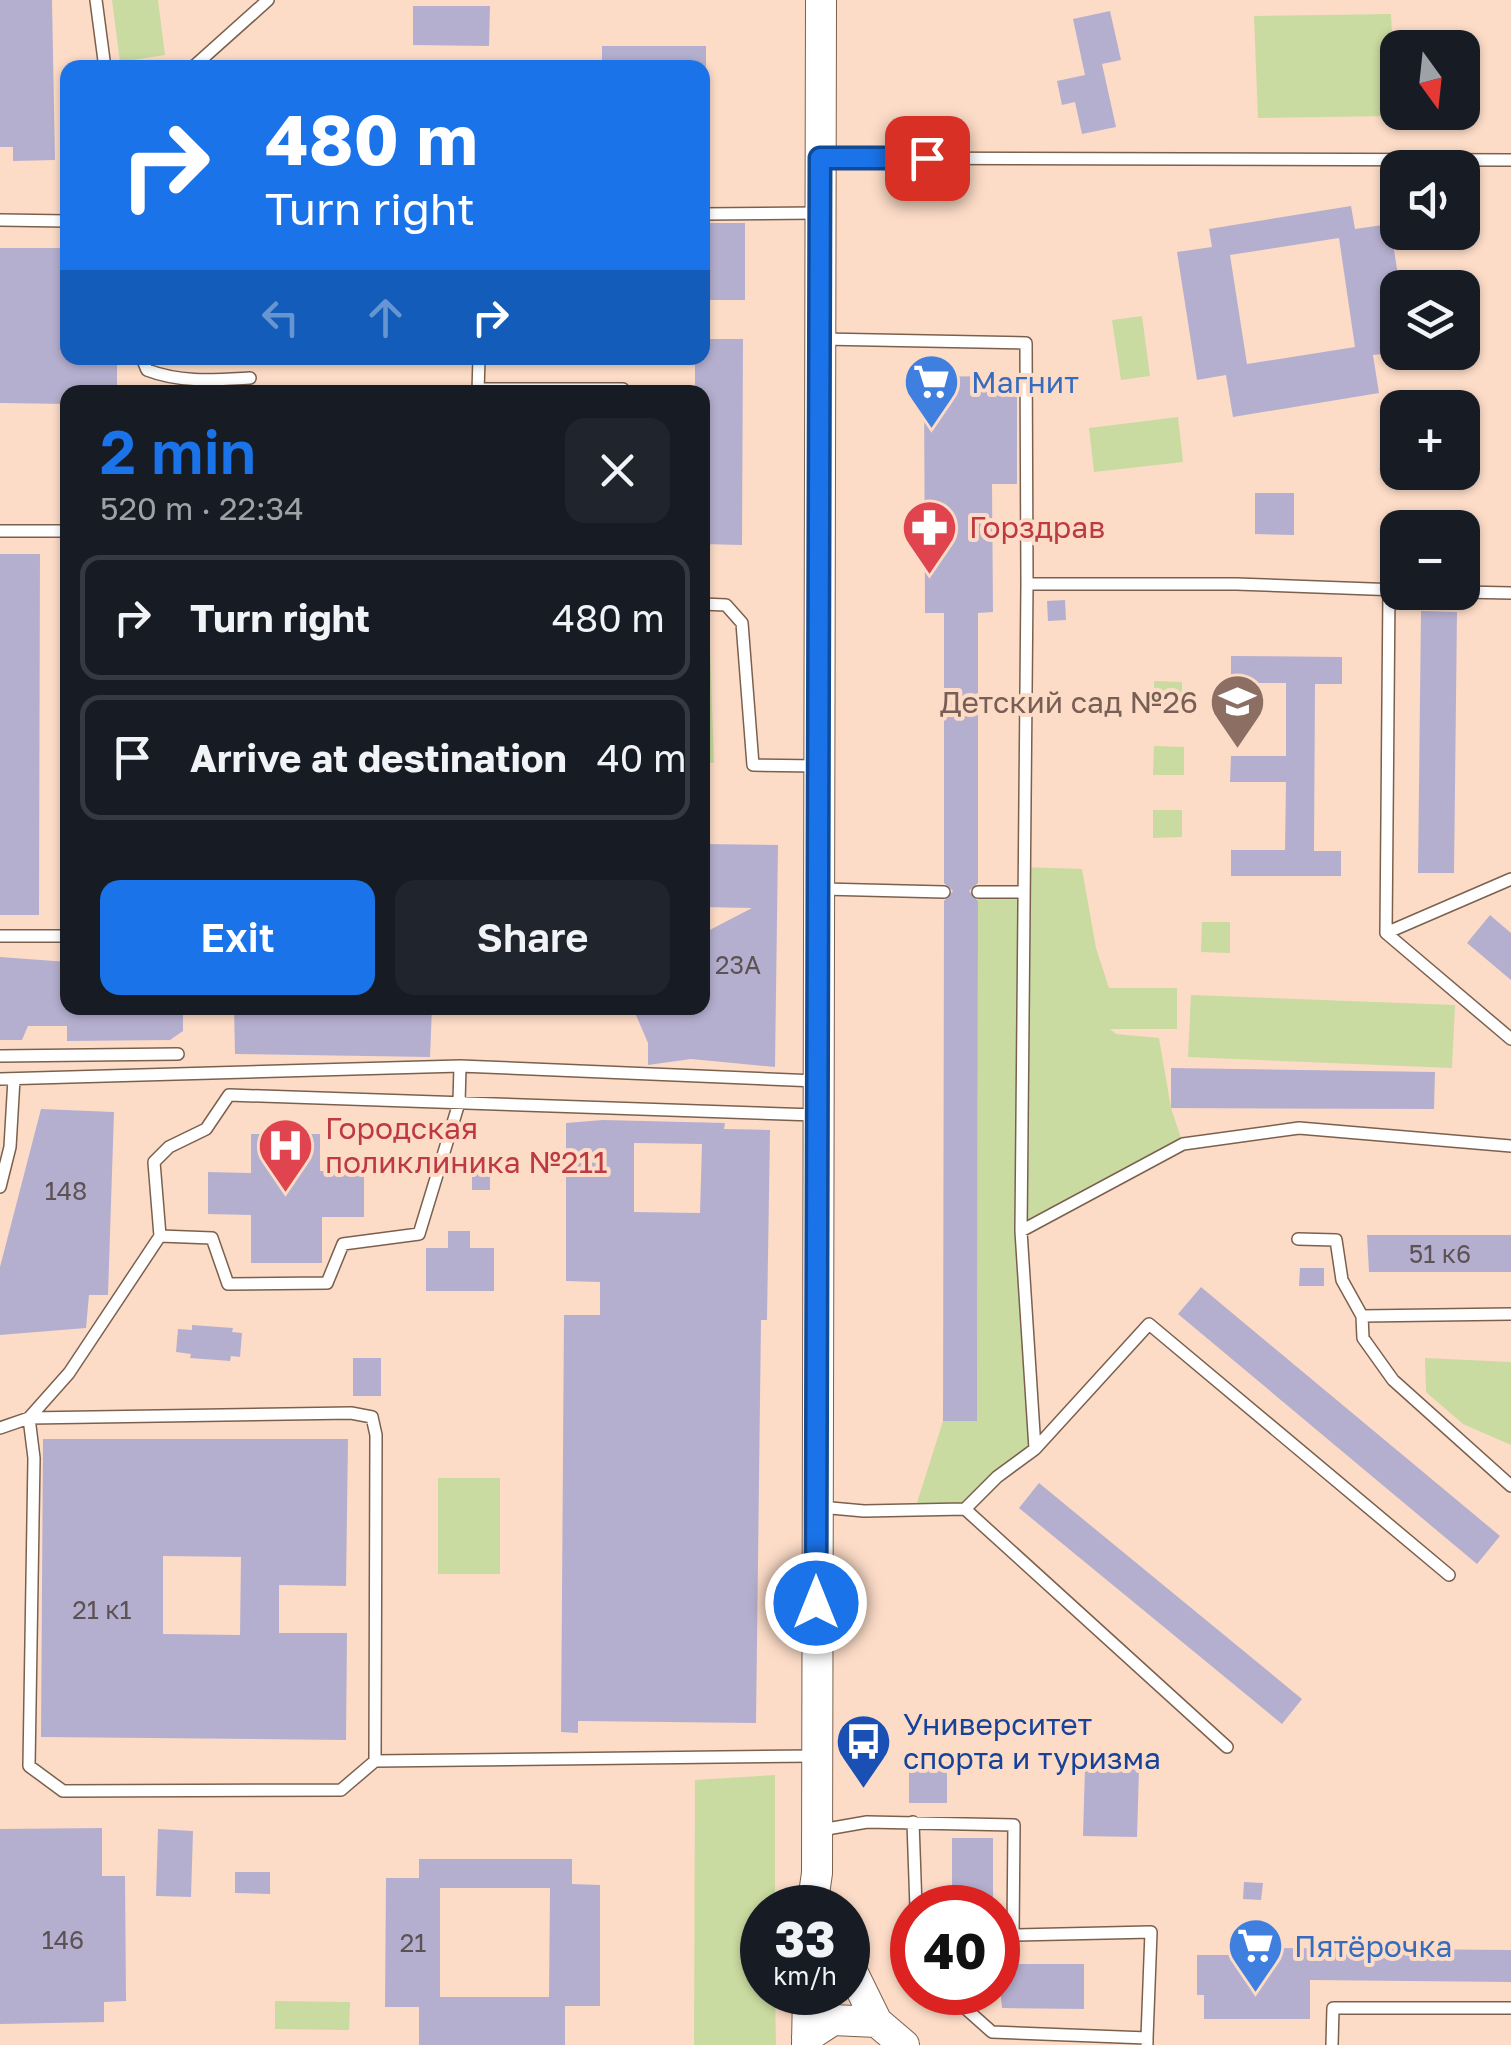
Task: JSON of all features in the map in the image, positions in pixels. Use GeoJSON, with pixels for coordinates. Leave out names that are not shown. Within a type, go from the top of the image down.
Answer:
{"type":"FeatureCollection","features":[{"type":"Feature","properties":{"kind":"street"},"geometry":{"type":"LineString","coordinates":[[815,1885],[821,0]]}},
{"type":"Feature","properties":{"kind":"street"},"geometry":{"type":"LineString","coordinates":[[817,1872],[820,1885]]}},
{"type":"Feature","properties":{"kind":"street"},"geometry":{"type":"LineString","coordinates":[[870,2010],[876,2022],[904,2045]]}},
{"type":"Feature","properties":{"kind":"street"},"geometry":{"type":"LineString","coordinates":[[822,2028],[876,2022]]}},
{"type":"Feature","properties":{"kind":"lane"},"geometry":{"type":"LineString","coordinates":[[96,0],[104,60]]}},
{"type":"Feature","properties":{"kind":"lane"},"geometry":{"type":"LineString","coordinates":[[200,60],[262,2]]}},
{"type":"Feature","properties":{"kind":"lane"},"geometry":{"type":"LineString","coordinates":[[820,158],[1511,160]]}},
{"type":"Feature","properties":{"kind":"lane"},"geometry":{"type":"LineString","coordinates":[[710,214],[819,214]]}},
{"type":"Feature","properties":{"kind":"lane"},"geometry":{"type":"LineString","coordinates":[[0,220],[60,221]]}},
{"type":"Feature","properties":{"kind":"lane"},"geometry":{"type":"LineString","coordinates":[[818,339],[1026,343],[1021,1231],[1035,1449]]}},
{"type":"Feature","properties":{"kind":"lane"},"geometry":{"type":"LineString","coordinates":[[145,365],[147,370],[165,377],[193,381],[250,378]]}},
{"type":"Feature","properties":{"kind":"lane"},"geometry":{"type":"LineString","coordinates":[[0,531],[60,531]]}},
{"type":"Feature","properties":{"kind":"lane"},"geometry":{"type":"LineString","coordinates":[[1027,584],[1236,584],[1380,590]]}},
{"type":"Feature","properties":{"kind":"lane"},"geometry":{"type":"LineString","coordinates":[[1480,592],[1511,593]]}},
{"type":"Feature","properties":{"kind":"lane"},"geometry":{"type":"LineString","coordinates":[[710,604],[726,605],[742,623],[753,766],[818,766]]}},
{"type":"Feature","properties":{"kind":"lane"},"geometry":{"type":"LineString","coordinates":[[1386,933],[1393,610]]}},
{"type":"Feature","properties":{"kind":"lane"},"geometry":{"type":"LineString","coordinates":[[1386,933],[1511,879]]}},
{"type":"Feature","properties":{"kind":"lane"},"geometry":{"type":"LineString","coordinates":[[819,890],[944,892]]}},
{"type":"Feature","properties":{"kind":"lane"},"geometry":{"type":"LineString","coordinates":[[978,892],[1022,892]]}},
{"type":"Feature","properties":{"kind":"lane"},"geometry":{"type":"LineString","coordinates":[[1386,933],[1511,1039]]}},
{"type":"Feature","properties":{"kind":"lane"},"geometry":{"type":"LineString","coordinates":[[0,936],[60,936]]}},
{"type":"Feature","properties":{"kind":"lane"},"geometry":{"type":"LineString","coordinates":[[0,1056],[178,1054]]}},
{"type":"Feature","properties":{"kind":"lane"},"geometry":{"type":"LineString","coordinates":[[0,1079],[460,1066],[816,1081]]}},
{"type":"Feature","properties":{"kind":"lane"},"geometry":{"type":"LineString","coordinates":[[160,1236],[212,1238],[228,1284],[327,1283],[343,1244],[419,1234],[459,1103],[460,1066]]}},
{"type":"Feature","properties":{"kind":"lane"},"geometry":{"type":"LineString","coordinates":[[0,1187],[10,1148],[14,1079]]}},
{"type":"Feature","properties":{"kind":"lane"},"geometry":{"type":"LineString","coordinates":[[816,1115],[229,1095],[206,1129],[169,1147],[154,1162],[160,1236],[69,1373],[29,1418],[34,1458],[29,1766],[64,1791],[341,1790],[375,1761],[818,1756]]}},
{"type":"Feature","properties":{"kind":"lane"},"geometry":{"type":"LineString","coordinates":[[1021,1231],[1183,1144],[1299,1128],[1511,1146]]}},
{"type":"Feature","properties":{"kind":"lane"},"geometry":{"type":"LineString","coordinates":[[1298,1239],[1336,1240],[1342,1280],[1362,1316],[1362,1338],[1393,1380],[1511,1486]]}},
{"type":"Feature","properties":{"kind":"lane"},"geometry":{"type":"LineString","coordinates":[[1362,1316],[1511,1314]]}},
{"type":"Feature","properties":{"kind":"lane"},"geometry":{"type":"LineString","coordinates":[[965,1509],[996,1477],[1035,1449],[1149,1324],[1449,1575]]}},
{"type":"Feature","properties":{"kind":"lane"},"geometry":{"type":"LineString","coordinates":[[0,1428],[29,1418],[351,1412],[372,1417],[376,1434],[375,1761]]}},
{"type":"Feature","properties":{"kind":"lane"},"geometry":{"type":"LineString","coordinates":[[816,1506],[864,1511],[965,1509],[1227,1748]]}},
{"type":"Feature","properties":{"kind":"lane"},"geometry":{"type":"LineString","coordinates":[[816,1830],[867,1822],[1014,1825],[1014,1935],[1151,1932],[1147,2041],[992,2032],[973,2015]]}},
{"type":"Feature","properties":{"kind":"lane"},"geometry":{"type":"LineString","coordinates":[[913,1822],[915,1885]]}},
{"type":"Feature","properties":{"kind":"lane"},"geometry":{"type":"LineString","coordinates":[[1332,2045],[1333,2008],[1511,2008]]}},
{"type":"Feature","properties":{"kind":"green space"},"geometry":{"type":"Polygon","coordinates":[[[112,0],[158,0],[165,55],[120,60],[112,0]]]}},
{"type":"Feature","properties":{"kind":"green space"},"geometry":{"type":"Polygon","coordinates":[[[1391,14],[1392,30],[1380,30],[1380,116],[1258,118],[1254,16],[1391,14]]]}},
{"type":"Feature","properties":{"kind":"green space"},"geometry":{"type":"Polygon","coordinates":[[[1142,316],[1150,376],[1121,380],[1112,320],[1142,316]]]}},
{"type":"Feature","properties":{"kind":"green space"},"geometry":{"type":"Polygon","coordinates":[[[1178,417],[1183,462],[1094,472],[1089,428],[1178,417]]]}},
{"type":"Feature","properties":{"kind":"green space"},"geometry":{"type":"Polygon","coordinates":[[[710,648],[714,763],[710,763],[710,648]]]}},
{"type":"Feature","properties":{"kind":"green space"},"geometry":{"type":"Polygon","coordinates":[[[1154,681],[1182,682],[1182,710],[1154,710],[1154,681]]]}},
{"type":"Feature","properties":{"kind":"green space"},"geometry":{"type":"Polygon","coordinates":[[[1154,746],[1184,747],[1184,775],[1153,775],[1154,746]]]}},
{"type":"Feature","properties":{"kind":"green space"},"geometry":{"type":"Polygon","coordinates":[[[1153,810],[1182,810],[1182,837],[1153,838],[1153,810]]]}},
{"type":"Feature","properties":{"kind":"green space"},"geometry":{"type":"Polygon","coordinates":[[[1022,867],[1082,869],[1096,948],[1109,988],[1177,988],[1177,1029],[1110,1029],[1116,1034],[1159,1038],[1171,1108],[1183,1144],[1021,1231],[1035,1449],[965,1509],[915,1509],[943,1421],[977,1420],[978,892],[1022,892],[1022,867]]]}},
{"type":"Feature","properties":{"kind":"green space"},"geometry":{"type":"Polygon","coordinates":[[[1202,922],[1230,922],[1230,953],[1201,952],[1202,922]]]}},
{"type":"Feature","properties":{"kind":"green space"},"geometry":{"type":"Polygon","coordinates":[[[1191,995],[1455,1005],[1452,1068],[1188,1057],[1191,995]]]}},
{"type":"Feature","properties":{"kind":"green space"},"geometry":{"type":"Polygon","coordinates":[[[1425,1358],[1511,1362],[1511,1445],[1463,1424],[1426,1392],[1425,1358]]]}},
{"type":"Feature","properties":{"kind":"green space"},"geometry":{"type":"Polygon","coordinates":[[[438,1478],[500,1478],[500,1574],[438,1574],[438,1478]]]}},
{"type":"Feature","properties":{"kind":"green space"},"geometry":{"type":"Polygon","coordinates":[[[775,1775],[775,1885],[740,1885],[740,2015],[775,2015],[776,2045],[694,2045],[695,1780],[775,1775]]]}},
{"type":"Feature","properties":{"kind":"green space"},"geometry":{"type":"Polygon","coordinates":[[[275,2001],[350,2002],[349,2030],[275,2029],[275,2001]]]}},
{"type":"Feature","properties":{"kind":"building"},"geometry":{"type":"Polygon","coordinates":[[[0,0],[52,0],[55,160],[13,161],[13,147],[0,147],[0,0]]]}},
{"type":"Feature","properties":{"kind":"building"},"geometry":{"type":"Polygon","coordinates":[[[413,6],[490,6],[489,46],[413,45],[413,6]]]}},
{"type":"Feature","properties":{"kind":"building"},"geometry":{"type":"Polygon","coordinates":[[[1110,11],[1121,60],[1102,64],[1116,127],[1082,134],[1075,102],[1062,105],[1057,81],[1085,75],[1073,19],[1110,11]]]}},
{"type":"Feature","properties":{"kind":"building"},"geometry":{"type":"Polygon","coordinates":[[[602,46],[706,46],[706,60],[602,60],[602,46]]]}},
{"type":"Feature","properties":{"kind":"building"},"geometry":{"type":"Polygon","coordinates":[[[1351,206],[1355,229],[1380,225],[1380,250],[1394,250],[1397,270],[1380,270],[1380,354],[1373,355],[1379,393],[1233,417],[1226,375],[1197,380],[1177,252],[1212,247],[1209,229],[1351,206]],[[1339,238],[1230,255],[1247,364],[1355,347],[1339,238]]]}},
{"type":"Feature","properties":{"kind":"building"},"geometry":{"type":"Polygon","coordinates":[[[710,223],[745,223],[745,300],[710,300],[710,223]]]}},
{"type":"Feature","properties":{"kind":"building"},"geometry":{"type":"Polygon","coordinates":[[[0,248],[60,248],[60,365],[117,365],[117,385],[60,385],[60,404],[0,403],[0,248]]]}},
{"type":"Feature","properties":{"kind":"building"},"geometry":{"type":"Polygon","coordinates":[[[710,339],[743,339],[742,545],[710,544],[710,385],[695,385],[695,365],[710,365],[710,339]]]}},
{"type":"Feature","properties":{"kind":"building"},"geometry":{"type":"Polygon","coordinates":[[[992,376],[993,395],[1017,395],[1017,484],[992,484],[993,612],[978,613],[978,883],[969,891],[978,901],[977,1421],[943,1421],[944,901],[953,891],[944,883],[944,613],[925,613],[924,377],[992,376]]]}},
{"type":"Feature","properties":{"kind":"building"},"geometry":{"type":"Polygon","coordinates":[[[1255,493],[1294,493],[1294,535],[1255,534],[1255,493]]]}},
{"type":"Feature","properties":{"kind":"building"},"geometry":{"type":"Polygon","coordinates":[[[0,554],[40,554],[39,915],[0,915],[0,554]]]}},
{"type":"Feature","properties":{"kind":"building"},"geometry":{"type":"Polygon","coordinates":[[[1065,600],[1066,620],[1048,621],[1047,601],[1065,600]]]}},
{"type":"Feature","properties":{"kind":"building"},"geometry":{"type":"Polygon","coordinates":[[[1421,611],[1457,612],[1454,873],[1418,873],[1421,611]]]}},
{"type":"Feature","properties":{"kind":"building"},"geometry":{"type":"Polygon","coordinates":[[[1231,656],[1342,657],[1342,684],[1315,684],[1314,851],[1341,851],[1341,876],[1231,876],[1231,850],[1285,850],[1286,782],[1230,782],[1231,756],[1286,756],[1286,683],[1231,683],[1231,656]]]}},
{"type":"Feature","properties":{"kind":"building"},"geometry":{"type":"Polygon","coordinates":[[[710,844],[778,845],[775,1067],[691,1059],[648,1065],[648,1043],[636,1015],[710,1015],[710,930],[752,908],[710,907],[710,844]]]}},
{"type":"Feature","properties":{"kind":"building"},"geometry":{"type":"Polygon","coordinates":[[[1490,915],[1511,933],[1511,980],[1467,943],[1490,915]]]}},
{"type":"Feature","properties":{"kind":"building"},"geometry":{"type":"Polygon","coordinates":[[[0,957],[60,961],[60,1015],[183,1015],[183,1031],[170,1040],[67,1041],[67,1026],[28,1026],[22,1040],[0,1040],[0,957]]]}},
{"type":"Feature","properties":{"kind":"building"},"geometry":{"type":"Polygon","coordinates":[[[234,1015],[432,1015],[430,1057],[235,1054],[234,1015]]]}},
{"type":"Feature","properties":{"kind":"building"},"geometry":{"type":"Polygon","coordinates":[[[1171,1068],[1435,1072],[1434,1109],[1171,1108],[1171,1068]]]}},
{"type":"Feature","properties":{"kind":"building"},"geometry":{"type":"Polygon","coordinates":[[[41,1109],[114,1112],[108,1295],[89,1295],[86,1328],[0,1335],[0,1267],[41,1109]]]}},
{"type":"Feature","properties":{"kind":"building"},"geometry":{"type":"Polygon","coordinates":[[[566,1123],[725,1123],[724,1129],[770,1130],[767,1320],[761,1320],[756,1723],[578,1721],[578,1733],[561,1732],[564,1315],[600,1315],[600,1282],[566,1281],[566,1123]],[[634,1143],[634,1212],[700,1213],[702,1144],[634,1143]]]}},
{"type":"Feature","properties":{"kind":"building","name":"Городская поликлиника №211"},"geometry":{"type":"Polygon","coordinates":[[[251,1134],[320,1134],[320,1171],[364,1172],[364,1217],[322,1217],[322,1263],[251,1263],[251,1215],[208,1214],[208,1172],[251,1173],[251,1134]]]}},
{"type":"Feature","properties":{"kind":"building"},"geometry":{"type":"Polygon","coordinates":[[[472,1168],[490,1168],[490,1190],[472,1190],[472,1168]]]}},
{"type":"Feature","properties":{"kind":"building"},"geometry":{"type":"Polygon","coordinates":[[[448,1231],[470,1231],[470,1248],[494,1248],[494,1291],[426,1291],[426,1248],[448,1248],[448,1231]]]}},
{"type":"Feature","properties":{"kind":"building"},"geometry":{"type":"Polygon","coordinates":[[[1367,1235],[1511,1235],[1511,1272],[1369,1272],[1367,1235]]]}},
{"type":"Feature","properties":{"kind":"building"},"geometry":{"type":"Polygon","coordinates":[[[1300,1268],[1324,1268],[1324,1286],[1299,1286],[1300,1268]]]}},
{"type":"Feature","properties":{"kind":"building"},"geometry":{"type":"Polygon","coordinates":[[[1201,1287],[1500,1536],[1477,1564],[1178,1314],[1201,1287]]]}},
{"type":"Feature","properties":{"kind":"building"},"geometry":{"type":"Polygon","coordinates":[[[192,1325],[233,1328],[232,1332],[242,1333],[240,1357],[231,1356],[230,1361],[190,1358],[191,1354],[176,1352],[178,1329],[192,1330],[192,1325]]]}},
{"type":"Feature","properties":{"kind":"building"},"geometry":{"type":"Polygon","coordinates":[[[353,1358],[381,1358],[381,1396],[353,1396],[353,1358]]]}},
{"type":"Feature","properties":{"kind":"building"},"geometry":{"type":"Polygon","coordinates":[[[43,1439],[348,1439],[346,1586],[279,1585],[279,1633],[347,1633],[346,1740],[41,1737],[43,1439]],[[163,1556],[163,1634],[240,1635],[241,1557],[163,1556]]]}},
{"type":"Feature","properties":{"kind":"building"},"geometry":{"type":"Polygon","coordinates":[[[1039,1483],[1302,1699],[1282,1724],[1019,1508],[1039,1483]]]}},
{"type":"Feature","properties":{"kind":"building"},"geometry":{"type":"Polygon","coordinates":[[[947,1762],[947,1803],[909,1803],[909,1763],[947,1762]]]}},
{"type":"Feature","properties":{"kind":"building"},"geometry":{"type":"Polygon","coordinates":[[[1085,1767],[1139,1769],[1137,1837],[1083,1836],[1085,1767]]]}},
{"type":"Feature","properties":{"kind":"building"},"geometry":{"type":"Polygon","coordinates":[[[102,1828],[102,1876],[125,1876],[126,2001],[104,2002],[104,2022],[0,2024],[0,1829],[102,1828]]]}},
{"type":"Feature","properties":{"kind":"building"},"geometry":{"type":"Polygon","coordinates":[[[158,1829],[193,1831],[191,1897],[156,1896],[158,1829]]]}},
{"type":"Feature","properties":{"kind":"building"},"geometry":{"type":"Polygon","coordinates":[[[952,1838],[993,1838],[993,1885],[952,1885],[952,1838]]]}},
{"type":"Feature","properties":{"kind":"building"},"geometry":{"type":"Polygon","coordinates":[[[419,1859],[572,1859],[572,1884],[600,1885],[600,2006],[565,2006],[565,2045],[419,2045],[419,2007],[385,2007],[386,1878],[419,1878],[419,1859]],[[440,1888],[440,1997],[549,1997],[550,1888],[440,1888]]]}},
{"type":"Feature","properties":{"kind":"building"},"geometry":{"type":"Polygon","coordinates":[[[235,1872],[270,1872],[270,1894],[235,1893],[235,1872]]]}},
{"type":"Feature","properties":{"kind":"building"},"geometry":{"type":"Polygon","coordinates":[[[1244,1882],[1263,1883],[1261,1900],[1243,1899],[1244,1882]]]}},
{"type":"Feature","properties":{"kind":"building"},"geometry":{"type":"Polygon","coordinates":[[[1279,1948],[1511,1950],[1511,1982],[1310,1980],[1310,2019],[1204,2019],[1204,1995],[1197,1995],[1197,1955],[1279,1955],[1279,1948]]]}},
{"type":"Feature","properties":{"kind":"building"},"geometry":{"type":"Polygon","coordinates":[[[1020,1964],[1084,1964],[1084,2009],[1020,2008],[1020,1964]]]}},
{"type":"Feature","properties":{"kind":"place","name":"Магнит"},"geometry":{"type":"Point","coordinates":[932,431]}},
{"type":"Feature","properties":{"kind":"place","name":"Горздрав"},"geometry":{"type":"Point","coordinates":[930,576]}},
{"type":"Feature","properties":{"kind":"place","name":"Детский сад №26"},"geometry":{"type":"Point","coordinates":[1237,751]}},
{"type":"Feature","properties":{"kind":"place","name":"Городская поликлиника №211"},"geometry":{"type":"Point","coordinates":[286,1194]}},
{"type":"Feature","properties":{"kind":"place","name":"Университет спорта и туризма"},"geometry":{"type":"Point","coordinates":[864,1790]}},
{"type":"Feature","properties":{"kind":"place","name":"Пятёрочка"},"geometry":{"type":"Point","coordinates":[1255,1995]}},
{"type":"Feature","properties":{"kind":"route"},"geometry":{"type":"LineString","coordinates":[[816,1603],[820,158],[927,158]]}}]}
